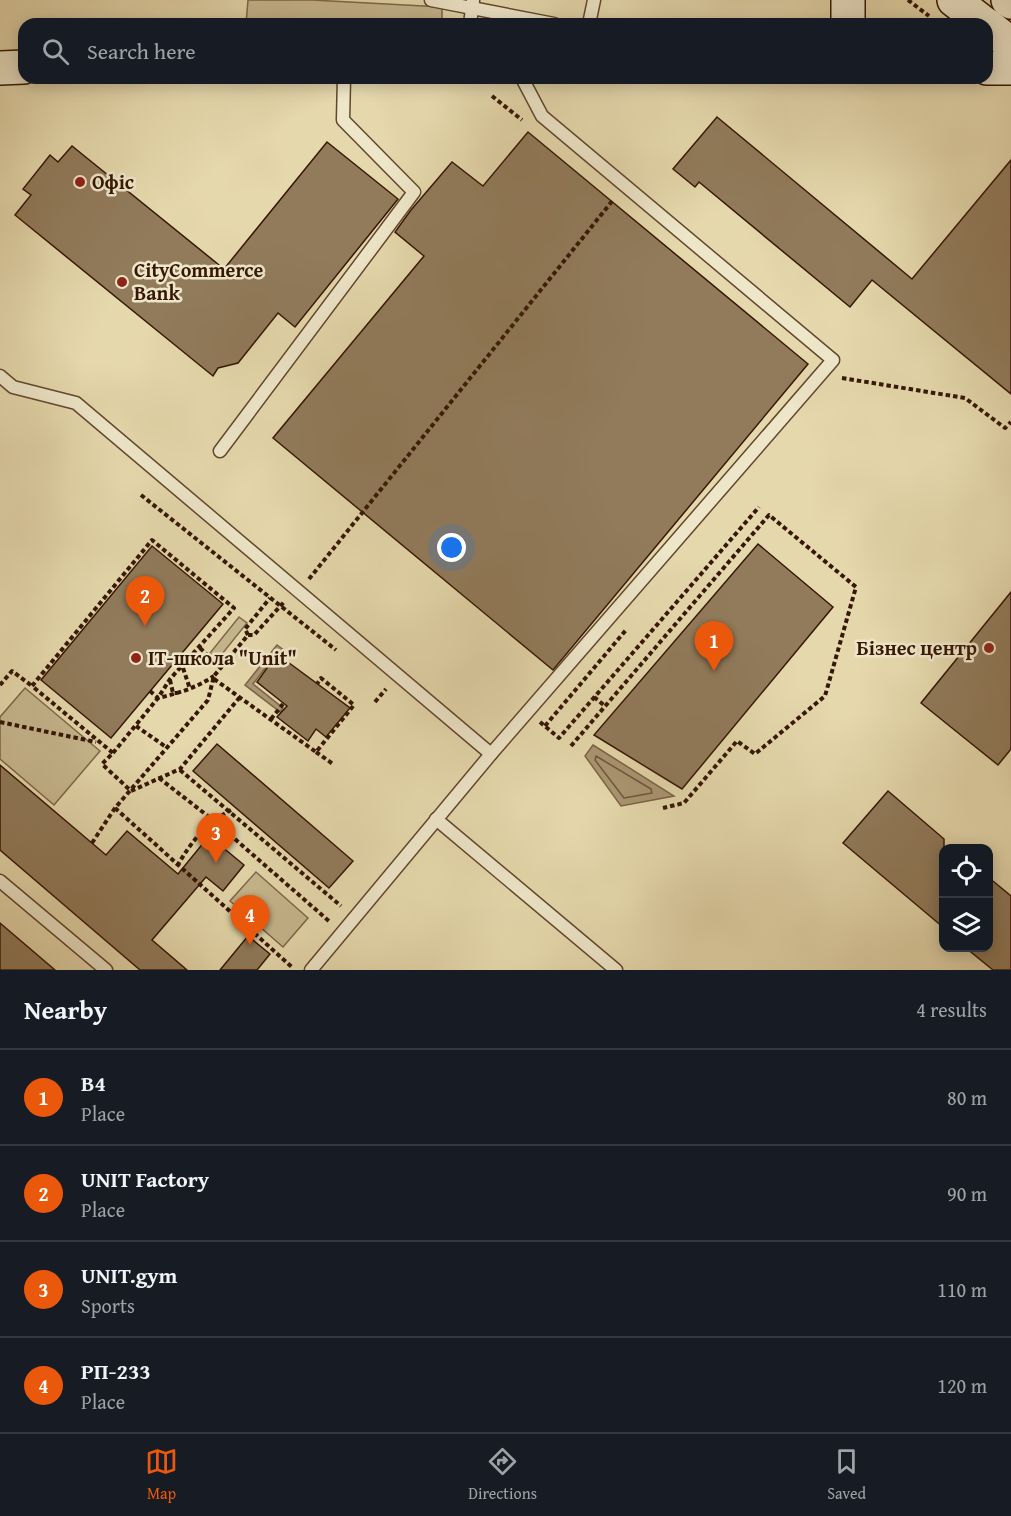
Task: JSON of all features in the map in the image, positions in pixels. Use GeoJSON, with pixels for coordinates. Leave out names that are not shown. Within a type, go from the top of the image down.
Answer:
{"type":"FeatureCollection","features":[{"type":"Feature","properties":{"kind":"street"},"geometry":{"type":"LineString","coordinates":[[848,0],[848,18]]}},
{"type":"Feature","properties":{"kind":"street"},"geometry":{"type":"LineString","coordinates":[[943,9],[967,18]]}},
{"type":"Feature","properties":{"kind":"street"},"geometry":{"type":"LineString","coordinates":[[993,30],[1011,44]]}},
{"type":"Feature","properties":{"kind":"street"},"geometry":{"type":"LineString","coordinates":[[0,68],[18,67]]}},
{"type":"Feature","properties":{"kind":"street"},"geometry":{"type":"LineString","coordinates":[[993,68],[1011,68]]}},
{"type":"Feature","properties":{"kind":"lane"},"geometry":{"type":"LineString","coordinates":[[431,0],[473,4],[530,18]]}},
{"type":"Feature","properties":{"kind":"lane"},"geometry":{"type":"LineString","coordinates":[[590,18],[594,0]]}},
{"type":"Feature","properties":{"kind":"lane"},"geometry":{"type":"LineString","coordinates":[[220,451],[414,192],[343,120],[344,84]]}},
{"type":"Feature","properties":{"kind":"lane"},"geometry":{"type":"LineString","coordinates":[[311,970],[491,754],[833,360],[542,116],[525,84]]}},
{"type":"Feature","properties":{"kind":"lane"},"geometry":{"type":"LineString","coordinates":[[0,376],[13,387],[76,403],[491,754]]}},
{"type":"Feature","properties":{"kind":"lane"},"geometry":{"type":"LineString","coordinates":[[436,819],[616,970]]}},
{"type":"Feature","properties":{"kind":"lane"},"geometry":{"type":"LineString","coordinates":[[0,881],[106,970]]}},
{"type":"Feature","properties":{"kind":"path"},"geometry":{"type":"LineString","coordinates":[[908,0],[943,9]]}},
{"type":"Feature","properties":{"kind":"path"},"geometry":{"type":"LineString","coordinates":[[492,96],[524,122]]}},
{"type":"Feature","properties":{"kind":"path"},"geometry":{"type":"LineString","coordinates":[[605,192],[622,207]]}},
{"type":"Feature","properties":{"kind":"path"},"geometry":{"type":"LineString","coordinates":[[248,635],[254,636],[279,605],[300,591],[613,200]]}},
{"type":"Feature","properties":{"kind":"path"},"geometry":{"type":"LineString","coordinates":[[825,369],[841,378],[965,398],[1005,428],[1011,422]]}},
{"type":"Feature","properties":{"kind":"path"},"geometry":{"type":"LineString","coordinates":[[141,495],[342,654]]}},
{"type":"Feature","properties":{"kind":"path"},"geometry":{"type":"LineString","coordinates":[[528,712],[560,738],[759,507]]}},
{"type":"Feature","properties":{"kind":"path"},"geometry":{"type":"LineString","coordinates":[[571,746],[769,515],[856,587],[825,696],[755,753],[737,741],[684,803],[663,808]]}},
{"type":"Feature","properties":{"kind":"path"},"geometry":{"type":"LineString","coordinates":[[32,686],[152,540],[234,608],[183,668],[170,679],[136,726],[102,764],[131,791]]}},
{"type":"Feature","properties":{"kind":"path"},"geometry":{"type":"LineString","coordinates":[[248,635],[245,629],[270,598]]}},
{"type":"Feature","properties":{"kind":"path"},"geometry":{"type":"LineString","coordinates":[[92,843],[115,808],[165,747],[208,700],[214,677],[248,635]]}},
{"type":"Feature","properties":{"kind":"path"},"geometry":{"type":"LineString","coordinates":[[200,648],[221,668]]}},
{"type":"Feature","properties":{"kind":"path"},"geometry":{"type":"LineString","coordinates":[[183,668],[190,689]]}},
{"type":"Feature","properties":{"kind":"path"},"geometry":{"type":"LineString","coordinates":[[0,685],[12,671],[113,753]]}},
{"type":"Feature","properties":{"kind":"path"},"geometry":{"type":"LineString","coordinates":[[158,698],[177,694],[214,677]]}},
{"type":"Feature","properties":{"kind":"path"},"geometry":{"type":"LineString","coordinates":[[214,677],[333,764]]}},
{"type":"Feature","properties":{"kind":"path"},"geometry":{"type":"LineString","coordinates":[[316,752],[354,705],[321,678],[317,684]]}},
{"type":"Feature","properties":{"kind":"path"},"geometry":{"type":"LineString","coordinates":[[170,679],[172,689],[177,694]]}},
{"type":"Feature","properties":{"kind":"path"},"geometry":{"type":"LineString","coordinates":[[377,682],[395,696]]}},
{"type":"Feature","properties":{"kind":"path"},"geometry":{"type":"LineString","coordinates":[[375,702],[386,689]]}},
{"type":"Feature","properties":{"kind":"path"},"geometry":{"type":"LineString","coordinates":[[150,691],[158,698]]}},
{"type":"Feature","properties":{"kind":"path"},"geometry":{"type":"LineString","coordinates":[[131,791],[159,777],[180,770],[240,697]]}},
{"type":"Feature","properties":{"kind":"path"},"geometry":{"type":"LineString","coordinates":[[594,697],[606,706]]}},
{"type":"Feature","properties":{"kind":"path"},"geometry":{"type":"LineString","coordinates":[[272,718],[283,704]]}},
{"type":"Feature","properties":{"kind":"path"},"geometry":{"type":"LineString","coordinates":[[0,722],[99,742]]}},
{"type":"Feature","properties":{"kind":"path"},"geometry":{"type":"LineString","coordinates":[[136,726],[165,747]]}},
{"type":"Feature","properties":{"kind":"path"},"geometry":{"type":"LineString","coordinates":[[159,777],[213,820],[329,921],[335,925],[350,923],[345,910],[231,810],[180,770]]}},
{"type":"Feature","properties":{"kind":"path"},"geometry":{"type":"LineString","coordinates":[[115,808],[177,866],[297,970]]}},
{"type":"Feature","properties":{"kind":"path"},"geometry":{"type":"LineString","coordinates":[[177,866],[193,838],[213,820],[231,810]]}},
{"type":"Feature","properties":{"kind":"shaded area"},"geometry":{"type":"Polygon","coordinates":[[[248,0],[312,0],[442,7],[442,18],[246,18],[248,0]]]}},
{"type":"Feature","properties":{"kind":"shaded area"},"geometry":{"type":"Polygon","coordinates":[[[239,617],[247,623],[218,659],[210,653],[239,617]]]}},
{"type":"Feature","properties":{"kind":"shaded area"},"geometry":{"type":"Polygon","coordinates":[[[25,688],[100,751],[54,805],[0,759],[0,717],[25,688]]]}},
{"type":"Feature","properties":{"kind":"shaded area"},"geometry":{"type":"Polygon","coordinates":[[[256,872],[308,918],[283,947],[230,901],[256,872]]]}},
{"type":"Feature","properties":{"kind":"water"},"geometry":{"type":"Polygon","coordinates":[[[277,645],[288,653],[284,657],[277,653],[253,684],[283,708],[280,712],[245,685],[277,645]]]}},
{"type":"Feature","properties":{"kind":"water"},"geometry":{"type":"Polygon","coordinates":[[[593,745],[674,796],[621,806],[585,756],[593,745]]]}},
{"type":"Feature","properties":{"kind":"building"},"geometry":{"type":"Polygon","coordinates":[[[717,117],[912,279],[1011,160],[1011,394],[872,280],[850,307],[699,182],[695,187],[673,169],[717,117]]]}},
{"type":"Feature","properties":{"kind":"building"},"geometry":{"type":"Polygon","coordinates":[[[528,132],[808,364],[553,670],[273,438],[424,256],[395,232],[411,210],[452,162],[483,186],[528,132]]]}},
{"type":"Feature","properties":{"kind":"building"},"geometry":{"type":"Polygon","coordinates":[[[327,142],[398,199],[295,327],[278,313],[238,363],[218,368],[213,376],[15,215],[31,195],[23,189],[50,155],[58,162],[72,146],[224,269],[327,142]]]}},
{"type":"Feature","properties":{"kind":"building"},"geometry":{"type":"Polygon","coordinates":[[[758,544],[833,607],[682,789],[594,735],[758,544]]]}},
{"type":"Feature","properties":{"kind":"building"},"geometry":{"type":"Polygon","coordinates":[[[152,546],[223,604],[111,738],[41,680],[152,546]]]}},
{"type":"Feature","properties":{"kind":"building","name":"Бізнес центр"},"geometry":{"type":"Polygon","coordinates":[[[1011,592],[1011,749],[998,765],[921,703],[1011,592]]]}},
{"type":"Feature","properties":{"kind":"building"},"geometry":{"type":"Polygon","coordinates":[[[277,654],[350,708],[326,737],[316,729],[308,741],[277,717],[287,706],[257,682],[277,654]]]}},
{"type":"Feature","properties":{"kind":"building"},"geometry":{"type":"Polygon","coordinates":[[[217,744],[353,861],[329,888],[193,771],[217,744]]]}},
{"type":"Feature","properties":{"kind":"building"},"geometry":{"type":"Polygon","coordinates":[[[0,765],[106,855],[127,831],[178,874],[209,836],[244,865],[223,891],[206,877],[152,940],[187,970],[140,970],[0,850],[0,765]]]}},
{"type":"Feature","properties":{"kind":"building"},"geometry":{"type":"Polygon","coordinates":[[[888,791],[944,839],[944,844],[939,844],[939,924],[843,843],[888,791]]]}},
{"type":"Feature","properties":{"kind":"building"},"geometry":{"type":"Polygon","coordinates":[[[993,881],[1011,896],[1011,970],[993,970],[971,952],[993,952],[993,881]]]}},
{"type":"Feature","properties":{"kind":"building"},"geometry":{"type":"Polygon","coordinates":[[[0,923],[55,970],[0,970],[0,923]]]}},
{"type":"Feature","properties":{"kind":"building"},"geometry":{"type":"Polygon","coordinates":[[[248,936],[270,954],[257,970],[220,970],[248,936]]]}},
{"type":"Feature","properties":{"kind":"place","name":"Офіс"},"geometry":{"type":"Point","coordinates":[80,182]}},
{"type":"Feature","properties":{"kind":"place","name":"CityCommerce Bank"},"geometry":{"type":"Point","coordinates":[122,282]}},
{"type":"Feature","properties":{"kind":"place","name":"UNIT Factory"},"geometry":{"type":"Point","coordinates":[145,626]}},
{"type":"Feature","properties":{"kind":"place","name":"Бізнес центр"},"geometry":{"type":"Point","coordinates":[989,648]}},
{"type":"Feature","properties":{"kind":"place","name":"IT-школа \"Unit\""},"geometry":{"type":"Point","coordinates":[136,658]}},
{"type":"Feature","properties":{"kind":"place","name":"B4"},"geometry":{"type":"Point","coordinates":[714,671]}},
{"type":"Feature","properties":{"kind":"place","name":"UNIT.gym"},"geometry":{"type":"Point","coordinates":[216,863]}},
{"type":"Feature","properties":{"kind":"place","name":"РП-233"},"geometry":{"type":"Point","coordinates":[250,945]}}]}
